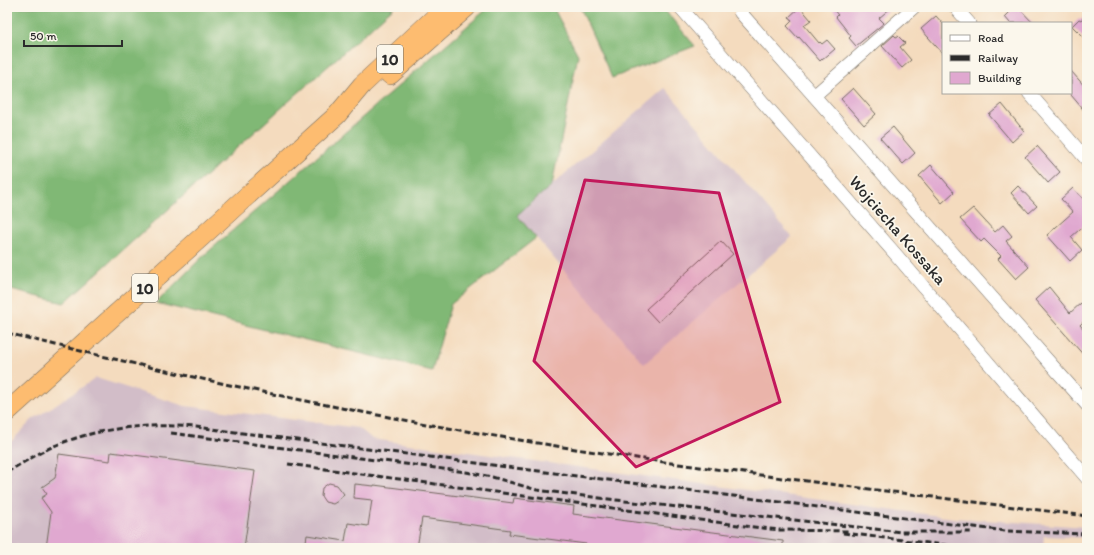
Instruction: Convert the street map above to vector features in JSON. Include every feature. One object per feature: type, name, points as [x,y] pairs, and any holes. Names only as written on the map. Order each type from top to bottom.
[{"type":"highway","name":"10","points":[[337,115],[362,85],[446,7]]},
{"type":"highway","name":"10","points":[[7,412],[337,115],[368,94],[467,7]]},
{"type":"street","name":"Wojciecha Kossaka","points":[[680,7],[903,263],[1087,478]]},
{"type":"street","points":[[814,96],[914,7]]},
{"type":"street","points":[[955,7],[968,22]]},
{"type":"street","points":[[740,12],[1087,405]]},
{"type":"street","points":[[1030,94],[1087,160]]},
{"type":"highlighted area","points":[[585,180],[719,193],[780,402],[636,467],[534,361]]},
{"type":"shaded area","points":[[665,88],[792,237],[644,364],[517,215]]},
{"type":"shaded area","points":[[96,378],[185,406],[359,428],[372,439],[954,518],[1087,527],[1087,538],[1044,536],[1043,548],[7,548],[7,446],[32,420]]},
{"type":"green space","points":[[7,7],[394,7],[64,303],[7,289]]},
{"type":"green space","points":[[489,7],[553,7],[578,55],[552,185],[517,215],[536,238],[451,304],[432,371],[156,303],[201,258]]},
{"type":"green space","points":[[580,7],[662,7],[695,46],[612,78]]},
{"type":"building","points":[[800,7],[811,20],[804,25],[819,43],[820,42],[822,44],[827,40],[835,49],[820,61],[787,26],[792,21],[789,17]]},
{"type":"building","points":[[831,7],[892,7],[879,18],[884,23],[856,46],[849,38],[851,36],[836,17],[838,15]]},
{"type":"building","points":[[1015,7],[1018,7],[1032,22],[1009,22],[1005,17]]},
{"type":"building","points":[[1087,14],[1087,41],[1072,26]]},
{"type":"building","points":[[936,16],[942,23],[942,53],[921,29]]},
{"type":"building","points":[[894,35],[896,37],[898,36],[905,43],[900,47],[911,60],[902,68],[882,46]]},
{"type":"building","points":[[1072,72],[1087,89],[1087,114],[1071,95]]},
{"type":"building","points":[[853,88],[876,114],[864,125],[841,99]]},
{"type":"building","points":[[1002,104],[1024,131],[1012,142],[989,115]]},
{"type":"building","points":[[893,127],[915,153],[903,164],[880,138]]},
{"type":"building","points":[[1037,146],[1060,172],[1048,183],[1025,157]]},
{"type":"building","points":[[931,165],[954,192],[942,203],[919,176]]},
{"type":"building","points":[[1018,186],[1037,206],[1029,213],[1011,193]]},
{"type":"building","points":[[1073,188],[1087,203],[1087,223],[1071,237],[1082,250],[1070,261],[1047,235],[1073,212],[1061,199]]},
{"type":"building","points":[[973,208],[995,232],[1003,225],[1012,236],[1006,241],[1029,267],[1016,279],[998,259],[1001,256],[984,239],[981,242],[960,219]]},
{"type":"building","points":[[721,241],[733,254],[658,322],[646,309]]},
{"type":"building","points":[[1049,287],[1070,313],[1081,303],[1087,310],[1087,318],[1080,325],[1087,333],[1087,359],[1035,300]]},
{"type":"building","points":[[111,452],[255,471],[244,548],[46,548],[51,512],[41,498],[47,494],[42,487],[55,478],[59,454],[110,461]]},
{"type":"building","points":[[329,483],[337,485],[344,494],[333,504],[325,502],[321,496],[322,488]]},
{"type":"building","points":[[355,484],[374,485],[513,503],[514,498],[574,506],[573,514],[783,541],[783,548],[595,548],[586,547],[586,544],[509,534],[510,530],[422,518],[417,548],[305,548],[307,535],[345,541],[348,523],[368,526],[372,500],[354,498]]},
{"type":"railway","points":[[7,333],[214,382],[493,436],[694,466],[1087,516]]},
{"type":"railway","points":[[7,472],[51,447],[99,432],[146,426],[196,427],[1005,531],[1087,534]]},
{"type":"railway","points":[[171,433],[466,472],[492,477],[537,490],[616,500],[901,532],[971,532]]},
{"type":"railway","points":[[288,464],[745,526],[779,530],[849,531]]},
{"type":"railway","points":[[843,533],[970,548]]}]
